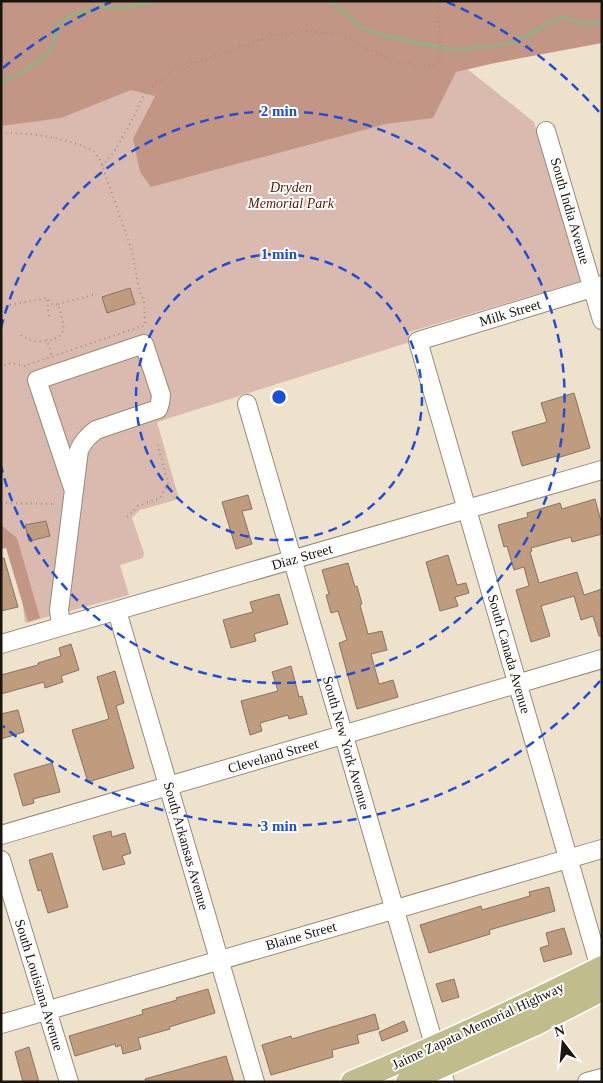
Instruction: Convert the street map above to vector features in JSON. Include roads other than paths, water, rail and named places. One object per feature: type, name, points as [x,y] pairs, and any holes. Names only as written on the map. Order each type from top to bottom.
[{"type":"main road","name":"Jaime Zapata Memorial Highway","points":[[352,1082],[440,1065],[540,998],[601,967]]},
{"type":"main road","name":"Jaime Zapata Memorial Highway","points":[[407,1082],[440,1065],[536,1024],[602,990]]},
{"type":"street","name":"South India Avenue","points":[[546,131],[597,287],[602,320]]},
{"type":"street","name":"Milk Street","points":[[418,341],[597,287]]},
{"type":"street","name":"South Canada Avenue","points":[[418,341],[601,967]]},
{"type":"street","points":[[61,626],[59,610],[74,491],[79,450],[88,435],[96,430],[158,409],[161,395],[144,344],[37,380],[74,491]]},
{"type":"street","name":"South New York Avenue","points":[[247,404],[440,1065]]},
{"type":"street","name":"Diaz Street","points":[[1,644],[602,470]]},
{"type":"street","name":"South Arkansas Avenue","points":[[118,611],[254,1082]]},
{"type":"street","name":"Cleveland Street","points":[[1,835],[602,659]]},
{"type":"street","name":"Blaine Street","points":[[1,1024],[602,849]]},
{"type":"street","name":"South Louisiana Avenue","points":[[1,860],[69,1082]]},
{"type":"street","points":[[587,1082],[602,1078]]},
{"type":"waterway","points":[[1,82],[27,69],[45,56],[54,43],[57,25],[69,16],[98,7],[123,8],[159,1]]},
{"type":"waterway","points":[[330,1],[362,28],[388,37],[456,50],[507,44],[531,34],[549,22],[565,17],[580,23],[595,24],[602,20]]},
{"type":"park label","name":"Dryden Memorial Park","points":[[291,196]]}]
